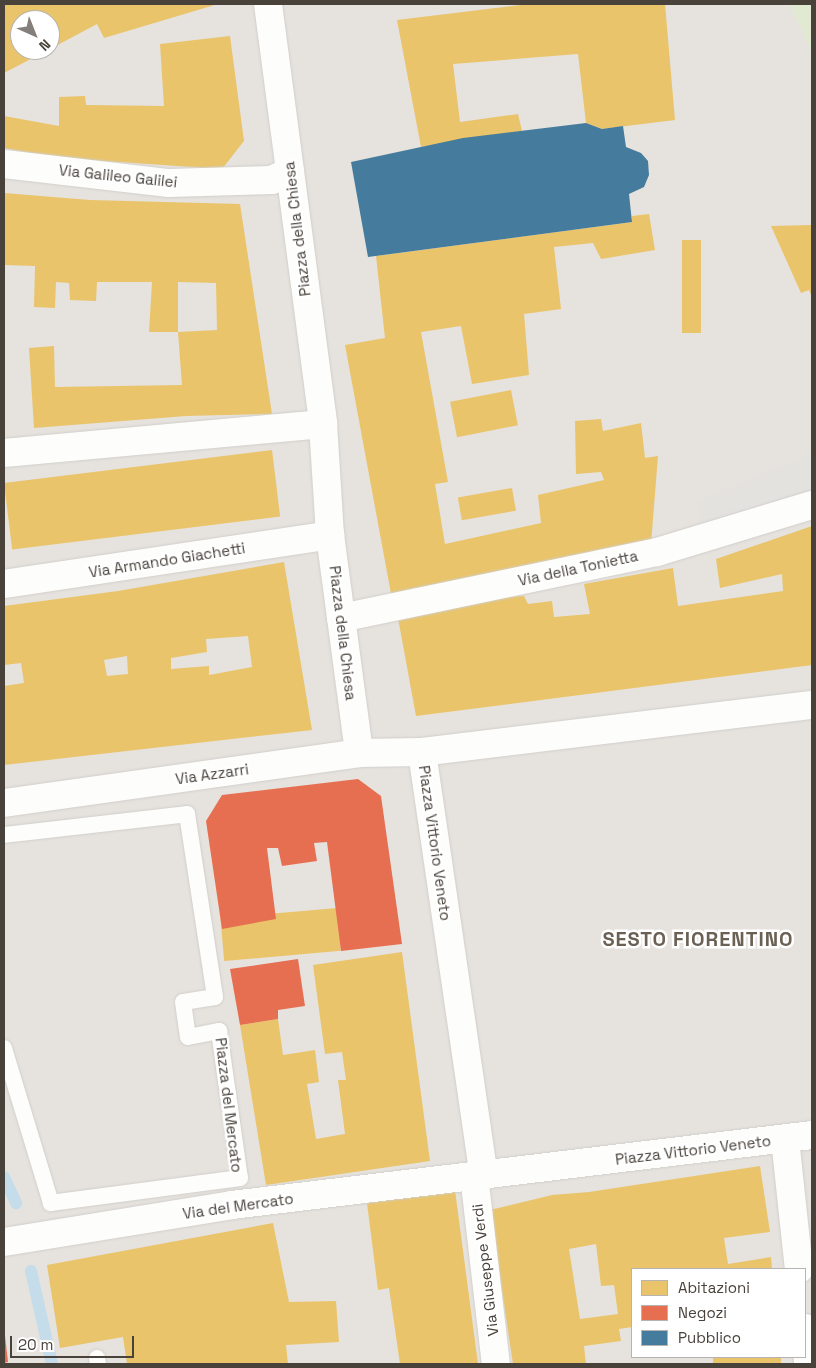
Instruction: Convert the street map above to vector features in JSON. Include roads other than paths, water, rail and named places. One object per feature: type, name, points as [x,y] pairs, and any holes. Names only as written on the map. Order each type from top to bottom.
[{"type":"street","points":[[268,4],[271,34]]},
{"type":"street","points":[[271,34],[272,4]]},
{"type":"street","name":"Piazza della Chiesa","points":[[271,34],[323,424],[330,536],[359,752]]},
{"type":"street","name":"Via Galileo Galilei","points":[[4,164],[169,183],[272,180],[290,171]]},
{"type":"street","points":[[4,453],[323,424]]},
{"type":"street","name":"Via della Tonietta","points":[[341,618],[657,552],[812,505]]},
{"type":"street","name":"Via Armando Giachetti","points":[[4,584],[330,536]]},
{"type":"street","name":"Piazza Vittorio Veneto","points":[[812,705],[422,752],[479,1175],[812,1135]]},
{"type":"street","name":"Via Azzarri","points":[[4,803],[175,780],[359,752],[422,752]]},
{"type":"street","points":[[785,1139],[799,1268]]},
{"type":"street","name":"Via del Mercato","points":[[4,1242],[48,1237],[232,1205],[479,1175]]},
{"type":"street","name":"Via Giuseppe Verdi","points":[[479,1175],[496,1364]]},
{"type":"street","points":[[806,1340],[808,1364]]},
{"type":"lane","name":"Piazza del Mercato","points":[[4,835],[187,814],[215,997],[183,1002],[188,1037],[219,1031],[240,1178],[51,1203],[4,1048]]},
{"type":"waterway","points":[[4,1177],[16,1203]]},
{"type":"waterway","points":[[31,1271],[52,1364]]},
{"type":"district","name":"SESTO FIORENTINO","points":[[698,939]]}]
